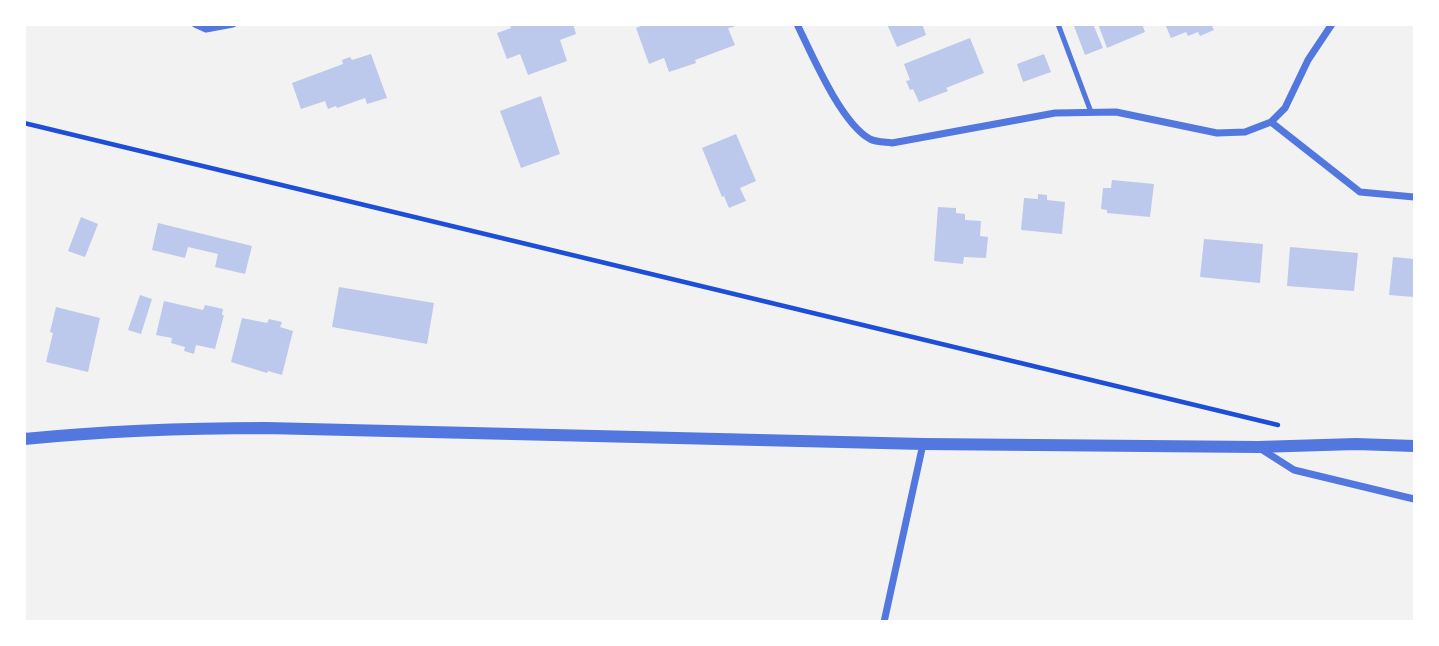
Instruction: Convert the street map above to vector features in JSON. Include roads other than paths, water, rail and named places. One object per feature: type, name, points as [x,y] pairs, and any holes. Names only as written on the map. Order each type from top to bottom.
[{"type":"street","points":[[195,24],[206,29],[233,24]]},
{"type":"street","points":[[797,24],[814,60],[853,126],[872,140],[892,143],[1055,113],[1116,112],[1217,134],[1245,132],[1271,122],[1285,108],[1308,60],[1332,24]]},
{"type":"street","points":[[1271,122],[1360,192],[1415,197]]},
{"type":"street","points":[[24,439],[95,432],[266,428],[923,444],[1415,446]]},
{"type":"street","points":[[884,621],[923,444]]},
{"type":"street","points":[[1258,447],[1294,470],[1415,499]]},
{"type":"lane","points":[[1058,24],[1091,112]]}]
